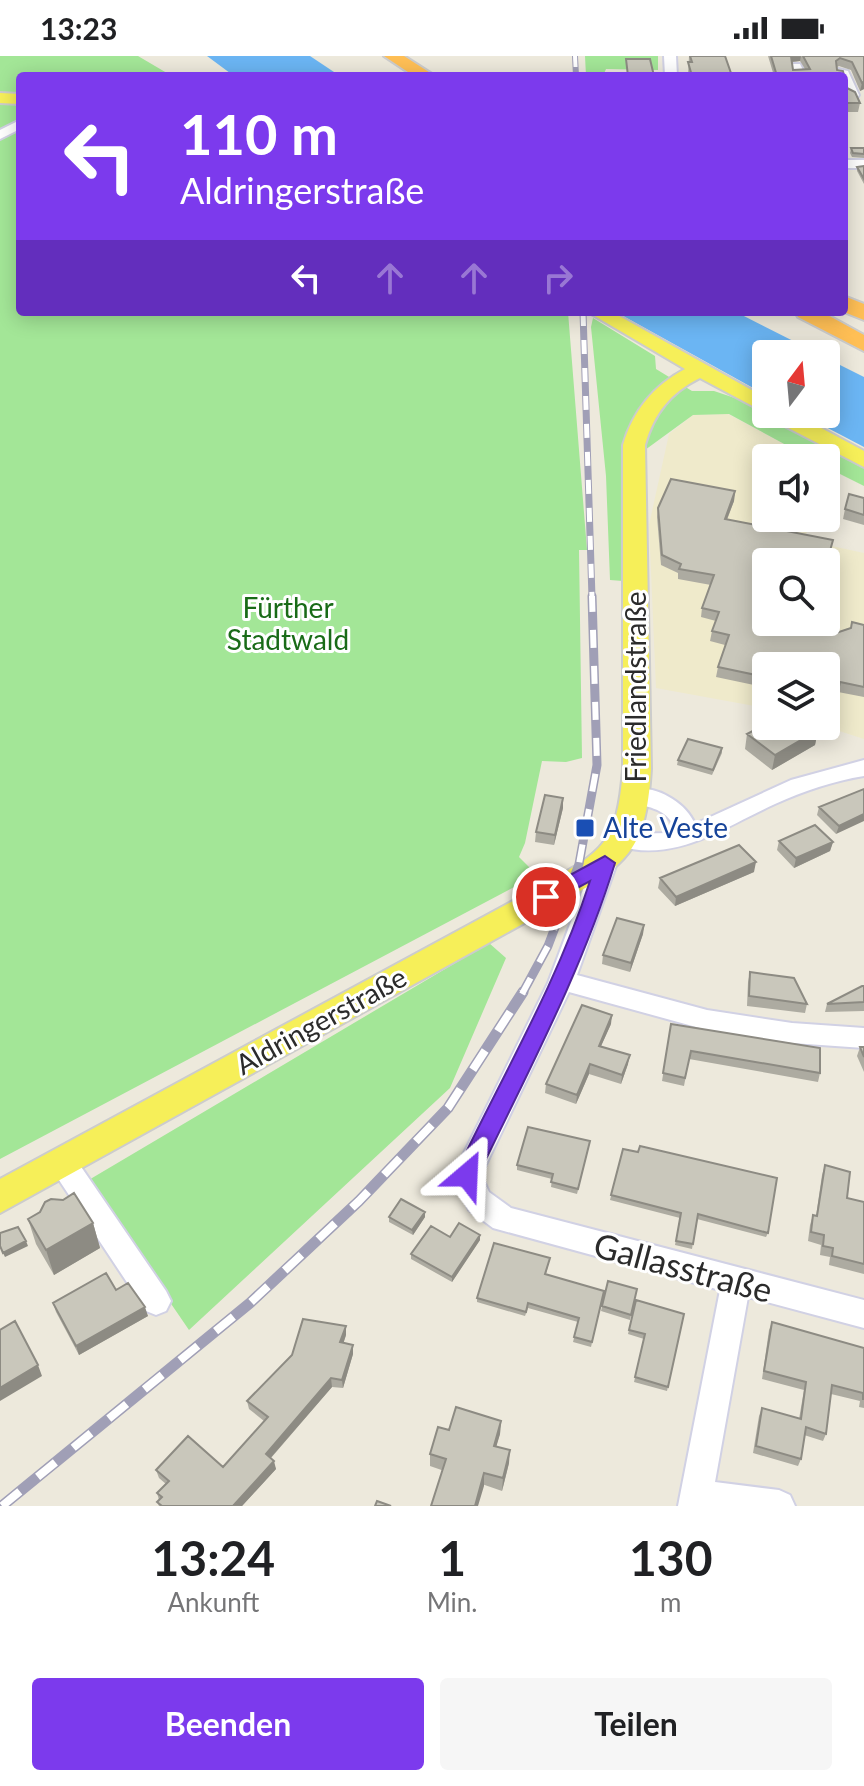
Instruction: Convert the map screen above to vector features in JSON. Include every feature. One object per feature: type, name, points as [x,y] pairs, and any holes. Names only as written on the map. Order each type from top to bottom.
[{"type":"highway","points":[[385,59],[416,72]]},
{"type":"highway","points":[[813,316],[864,344]]},
{"type":"highway","points":[[842,316],[864,327]]},
{"type":"main road","points":[[605,316],[752,399]]},
{"type":"main road","name":"Friedlandstraße","points":[[616,852],[636,796],[634,445],[648,407],[668,387],[699,370]]},
{"type":"main road","points":[[805,428],[864,460]]},
{"type":"main road","name":"Aldringerstraße","points":[[0,1197],[616,852]]},
{"type":"street","points":[[616,852],[675,841],[814,780],[864,768]]},
{"type":"street","points":[[636,796],[698,816],[736,813]]},
{"type":"street","points":[[675,841],[685,826],[677,811]]},
{"type":"street","name":"Friedlandstraße","points":[[503,1219],[479,1201],[467,1175],[560,980],[616,852]]},
{"type":"street","points":[[560,980],[707,1020],[792,1033],[864,1038]]},
{"type":"street","points":[[50,1170],[156,1301]]},
{"type":"street","name":"Gallasstraße","points":[[503,1219],[864,1314]]},
{"type":"street","points":[[736,1282],[695,1501],[779,1506]]},
{"type":"shaded area","points":[[728,414],[784,444],[752,444],[752,532],[807,532],[804,540],[864,553],[864,739],[840,731],[840,652],[752,652],[752,705],[656,688],[649,525],[669,434],[693,415]]},
{"type":"green space","points":[[0,56],[138,56],[165,72],[16,72],[16,95],[0,93]]},
{"type":"green space","points":[[585,56],[658,56],[658,70],[606,69],[605,72],[586,72]]},
{"type":"green space","name":"Fürther Stadtwald","points":[[0,102],[16,104],[16,316],[568,316],[587,550],[579,550],[582,758],[566,762],[542,761],[525,843],[519,857],[537,875],[0,1159]]},
{"type":"green space","points":[[593,318],[655,356],[656,369],[692,391],[714,391],[752,407],[752,426],[729,414],[693,415],[623,466],[623,581],[610,580],[606,476],[591,327]]},
{"type":"green space","points":[[755,428],[792,428],[821,444],[784,444]]},
{"type":"green space","points":[[840,454],[864,467],[864,486],[840,474]]},
{"type":"green space","points":[[489,943],[506,958],[450,1088],[189,1330],[87,1181]]},
{"type":"water","points":[[207,56],[310,56],[334,72],[229,72]]},
{"type":"water","points":[[623,316],[744,316],[791,340],[752,340],[752,387]]},
{"type":"water","points":[[840,365],[864,377],[864,447],[828,428],[840,428]]},
{"type":"building","points":[[690,56],[725,56],[731,72],[691,72],[688,62],[692,62]]},
{"type":"building","points":[[771,56],[791,56],[793,70],[810,69],[803,56],[864,56],[862,83],[852,62],[840,58],[836,61],[837,70],[843,72],[776,72]]},
{"type":"building","points":[[626,59],[650,59],[653,72],[628,72]]},
{"type":"building","points":[[848,88],[855,92],[860,103],[848,103]]},
{"type":"building","points":[[851,148],[864,148],[864,154],[853,153]]},
{"type":"building","points":[[864,166],[864,179],[857,167]]},
{"type":"building","points":[[671,479],[735,491],[725,519],[752,524],[752,532],[792,532],[833,540],[831,548],[752,548],[752,636],[840,636],[840,632],[851,628],[852,622],[864,625],[864,687],[840,682],[840,652],[752,652],[752,674],[718,667],[729,635],[712,631],[719,612],[702,608],[714,575],[679,569],[681,564],[662,555],[658,508]]},
{"type":"building","points":[[849,494],[864,498],[864,515],[845,509]]},
{"type":"building","points":[[688,739],[722,748],[713,770],[678,760]]},
{"type":"building","points":[[755,740],[801,740],[775,755]]},
{"type":"building","points":[[864,789],[864,814],[839,826],[819,807]]},
{"type":"building","points":[[545,795],[563,798],[555,835],[536,832]]},
{"type":"building","points":[[815,825],[833,842],[796,858],[779,841]]},
{"type":"building","points":[[739,845],[756,862],[676,897],[660,878]]},
{"type":"building","points":[[617,918],[644,925],[631,963],[603,955]]},
{"type":"building","points":[[750,972],[794,978],[807,1004],[749,996]]},
{"type":"building","points":[[862,986],[864,1002],[827,1004]]},
{"type":"building","points":[[582,1005],[612,1015],[599,1046],[630,1055],[622,1075],[590,1064],[577,1095],[546,1084]]},
{"type":"building","points":[[671,1024],[820,1048],[820,1073],[691,1051],[685,1078],[663,1073]]},
{"type":"building","points":[[528,1127],[590,1141],[578,1189],[551,1182],[553,1174],[517,1165]]},
{"type":"building","points":[[640,1146],[777,1178],[768,1233],[698,1214],[693,1244],[676,1241],[681,1213],[611,1195],[623,1149],[638,1152]]},
{"type":"building","points":[[825,1165],[850,1172],[847,1198],[864,1202],[864,1264],[832,1256],[833,1248],[823,1246],[824,1235],[811,1232],[813,1215],[817,1216]]},
{"type":"building","points":[[74,1193],[93,1223],[46,1250],[28,1219],[40,1212],[45,1202],[63,1200]]},
{"type":"building","points":[[401,1199],[425,1212],[412,1230],[389,1217]]},
{"type":"building","points":[[459,1223],[480,1235],[452,1277],[411,1254],[431,1226],[450,1237]]},
{"type":"building","points":[[18,1227],[26,1241],[3,1253],[0,1233]]},
{"type":"building","points":[[494,1243],[550,1258],[545,1274],[604,1291],[592,1342],[574,1337],[579,1318],[528,1303],[526,1312],[477,1298]]},
{"type":"building","points":[[106,1273],[116,1290],[128,1283],[145,1307],[76,1346],[53,1303]]},
{"type":"building","points":[[608,1281],[637,1289],[631,1315],[602,1306]]},
{"type":"building","points":[[636,1300],[684,1314],[668,1387],[635,1377],[645,1334],[629,1330]]},
{"type":"building","points":[[303,1319],[346,1326],[340,1342],[353,1345],[342,1380],[331,1378],[266,1454],[274,1461],[233,1506],[162,1506],[157,1502],[162,1497],[157,1493],[169,1481],[156,1470],[188,1436],[223,1467],[268,1417],[247,1401],[292,1355]]},
{"type":"building","points":[[15,1321],[38,1365],[0,1388],[0,1330]]},
{"type":"building","points":[[772,1322],[864,1348],[864,1399],[863,1393],[832,1385],[826,1434],[806,1427],[801,1459],[756,1446],[762,1408],[801,1419],[806,1382],[764,1371]]},
{"type":"building","points":[[456,1407],[501,1421],[494,1446],[510,1450],[503,1478],[484,1473],[475,1506],[431,1506],[446,1459],[430,1454],[438,1427],[449,1430]]},
{"type":"railway","points":[[575,56],[576,72]]},
{"type":"railway","points":[[583,316],[592,598]]},
{"type":"railway","points":[[522,994],[548,946],[579,864],[597,765],[592,596]]},
{"type":"railway","points":[[2,1506],[250,1303],[359,1201],[448,1108],[523,992]]},
{"type":"place","name":"Alte Veste","points":[[585,828]]},
{"type":"route","points":[[467,1175],[550,1005],[589,914],[605,863],[546,897]]}]
